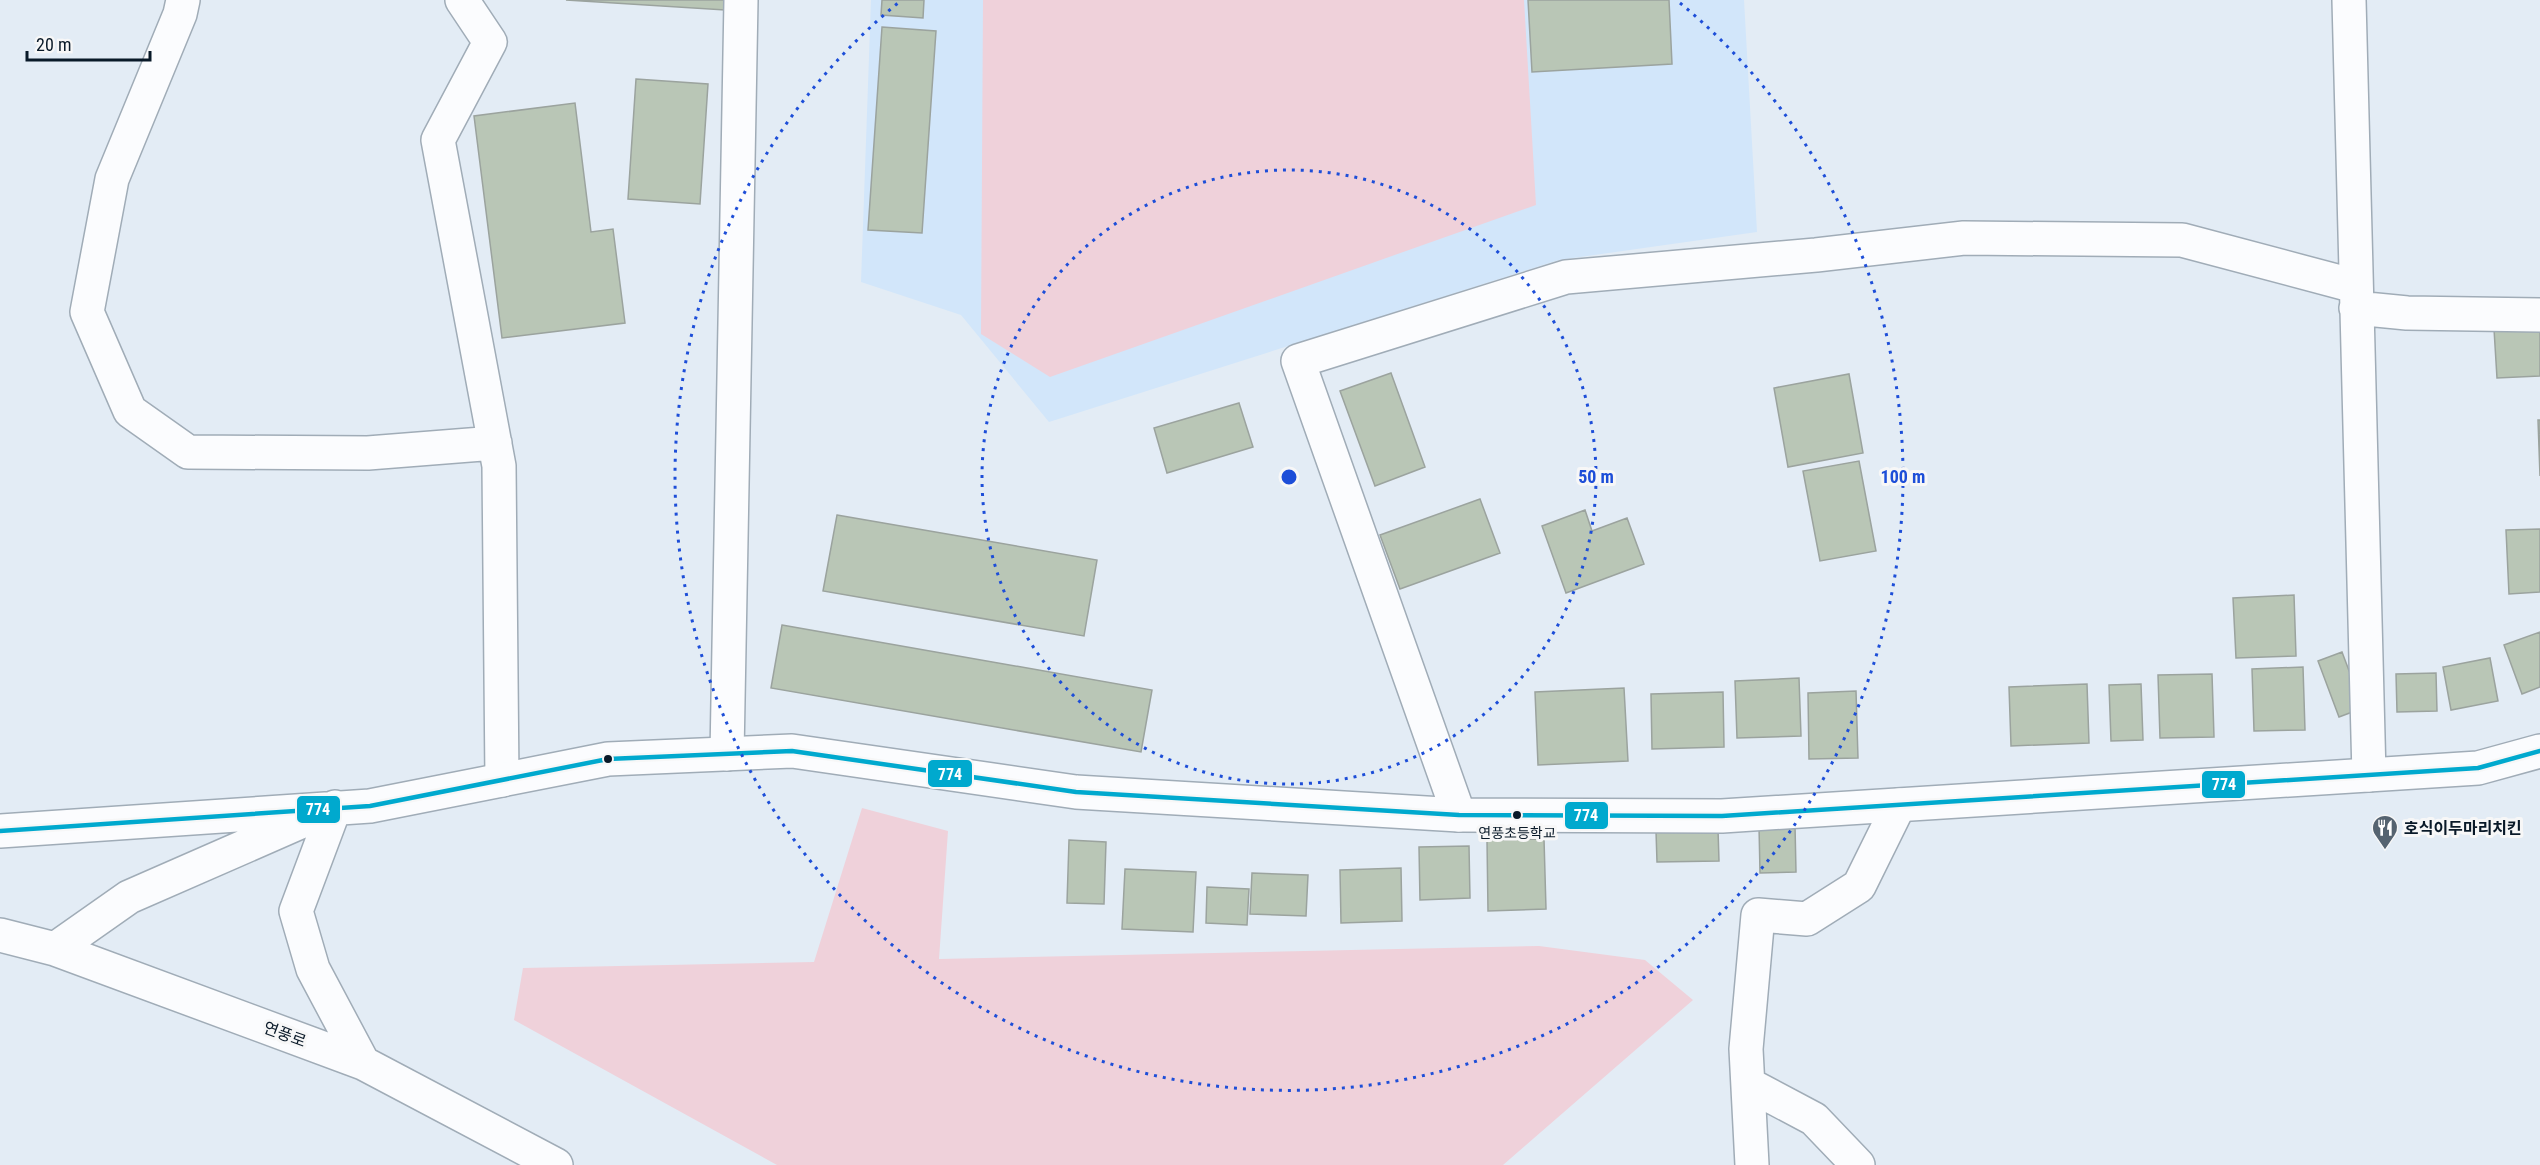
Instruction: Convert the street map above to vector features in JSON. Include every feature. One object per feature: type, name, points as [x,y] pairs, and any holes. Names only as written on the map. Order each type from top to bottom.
[{"type":"street","points":[[183,0],[180,14],[112,179],[87,312],[130,411],[188,452],[368,453],[495,443]]},
{"type":"street","points":[[462,0],[490,42],[438,140],[500,466],[502,780]]},
{"type":"street","points":[[727,754],[741,0]]},
{"type":"street","points":[[2349,0],[2369,775]]},
{"type":"street","points":[[1459,815],[1298,361],[1566,277],[1816,255],[1964,238],[2182,240],[2407,313],[2540,315]]},
{"type":"street","points":[[0,831],[370,806],[608,759],[792,751],[1076,792],[1459,815],[1722,816],[2478,768],[2540,751]]},
{"type":"street","points":[[1752,1165],[1746,1048],[1758,915],[1807,919],[1859,886],[1899,805]]},
{"type":"street","points":[[55,949],[129,897],[335,807]]},
{"type":"street","points":[[335,807],[296,911],[313,969],[363,1063]]},
{"type":"street","name":"연풍로","points":[[0,935],[55,949],[363,1063],[556,1165]]},
{"type":"street","points":[[1748,1084],[1814,1119],[1858,1165]]},
{"type":"shaded area","points":[[871,0],[1744,0],[1757,232],[1559,260],[1049,422],[961,315],[861,282]]},
{"type":"shaded area","points":[[983,0],[1524,0],[1536,205],[1050,377],[981,334]]},
{"type":"shaded area","points":[[862,808],[948,831],[939,959],[1539,946],[1645,960],[1693,1000],[1503,1165],[777,1165],[514,1020],[523,968],[814,962]]},
{"type":"building","points":[[566,0],[726,0],[725,10]]},
{"type":"building","points":[[882,0],[924,0],[923,18],[881,15]]},
{"type":"building","points":[[1528,0],[1669,0],[1672,64],[1532,72]]},
{"type":"building","points":[[882,27],[936,31],[922,233],[868,230]]},
{"type":"building","points":[[636,79],[708,84],[700,204],[628,199]]},
{"type":"building","points":[[575,103],[591,232],[613,229],[625,323],[502,338],[474,116]]},
{"type":"building","points":[[2540,327],[2540,376],[2497,378],[2494,329]]},
{"type":"building","points":[[1391,373],[1425,467],[1375,486],[1340,391]]},
{"type":"building","points":[[1849,374],[1863,453],[1788,467],[1774,388]]},
{"type":"building","points":[[1239,403],[1253,447],[1167,473],[1154,428]]},
{"type":"building","points":[[2538,420],[2540,420],[2540,476]]},
{"type":"building","points":[[1859,461],[1876,551],[1820,561],[1803,471]]},
{"type":"building","points":[[1480,499],[1500,553],[1400,589],[1380,535]]},
{"type":"building","points":[[1585,510],[1592,531],[1627,518],[1644,564],[1566,593],[1542,526]]},
{"type":"building","points":[[837,515],[1097,560],[1084,636],[823,591]]},
{"type":"building","points":[[2540,529],[2540,592],[2509,594],[2506,530]]},
{"type":"building","points":[[2294,595],[2296,656],[2236,658],[2233,598]]},
{"type":"building","points":[[782,625],[1152,690],[1141,752],[771,688]]},
{"type":"building","points":[[2540,632],[2540,687],[2522,694],[2504,645]]},
{"type":"building","points":[[2342,652],[2363,708],[2339,717],[2318,661]]},
{"type":"building","points":[[2490,658],[2498,701],[2451,710],[2443,667]]},
{"type":"building","points":[[2303,667],[2305,730],[2254,731],[2252,669]]},
{"type":"building","points":[[2436,673],[2437,711],[2397,712],[2396,674]]},
{"type":"building","points":[[2212,674],[2214,737],[2160,738],[2158,675]]},
{"type":"building","points":[[1799,678],[1801,736],[1737,738],[1735,681]]},
{"type":"building","points":[[2087,684],[2089,743],[2011,746],[2009,687]]},
{"type":"building","points":[[2141,684],[2143,740],[2111,741],[2109,685]]},
{"type":"building","points":[[1624,688],[1628,761],[1538,765],[1535,692]]},
{"type":"building","points":[[1856,691],[1858,758],[1809,759],[1808,693]]},
{"type":"building","points":[[1723,692],[1724,747],[1652,749],[1651,694]]},
{"type":"building","points":[[1795,825],[1796,872],[1760,873],[1759,826]]},
{"type":"building","points":[[1718,829],[1719,861],[1657,862],[1656,831]]},
{"type":"building","points":[[1544,839],[1546,909],[1488,911],[1487,840]]},
{"type":"building","points":[[1069,840],[1106,842],[1104,904],[1067,903]]},
{"type":"building","points":[[1469,846],[1470,898],[1420,900],[1419,847]]},
{"type":"building","points":[[1401,868],[1402,921],[1341,923],[1340,870]]},
{"type":"building","points":[[1125,869],[1196,872],[1193,932],[1122,929]]},
{"type":"building","points":[[1252,873],[1308,875],[1306,916],[1250,914]]},
{"type":"building","points":[[1207,887],[1249,889],[1247,925],[1206,923]]},
{"type":"transit line","name":"774","points":[[0,831],[370,806],[608,759],[792,751],[1076,792],[1459,815],[1722,816],[2478,768],[2540,751]]},
{"type":"place","name":"연풍초등학교","points":[[1517,815]]},
{"type":"place","name":"호식이두마리치킨","points":[[2385,851]]}]
